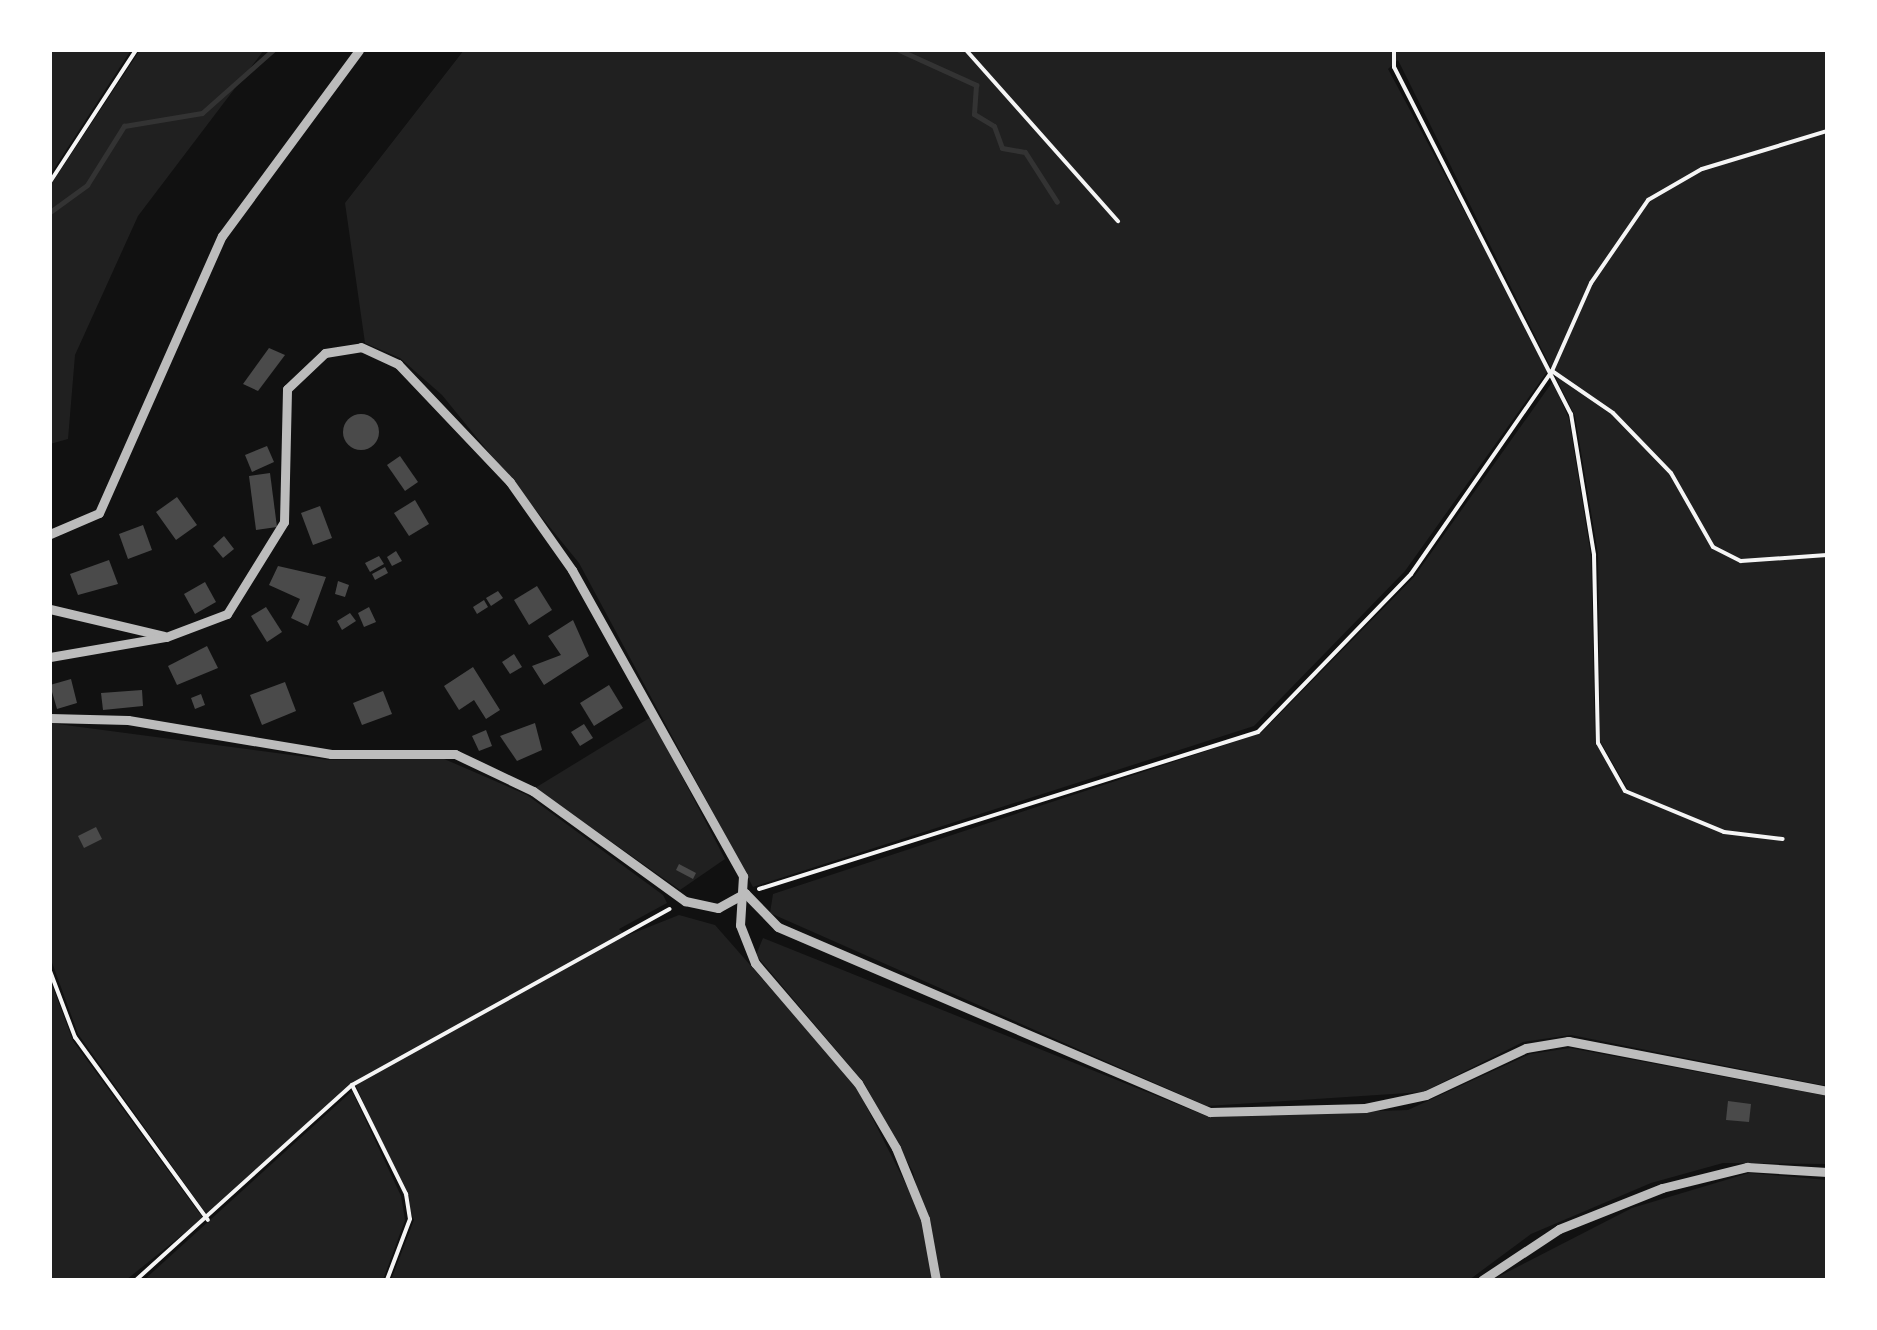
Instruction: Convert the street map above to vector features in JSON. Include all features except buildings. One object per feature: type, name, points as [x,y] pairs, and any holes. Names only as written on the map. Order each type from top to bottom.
[{"type":"street","points":[[50,534],[99,513],[124,472],[222,236],[358,50]]},
{"type":"street","points":[[50,656],[166,637],[227,614],[279,536],[286,389],[326,353],[373,353],[437,403],[572,570],[745,893],[778,927],[1210,1112],[1380,1105],[1426,1095],[1526,1048],[1568,1041],[1827,1091]]},
{"type":"street","points":[[50,609],[166,637]]},
{"type":"street","points":[[50,718],[128,720],[330,754],[455,754],[533,791],[685,901],[718,908],[745,893]]},
{"type":"street","points":[[745,893],[740,925],[755,963],[858,1083],[896,1148],[925,1218],[936,1280]]},
{"type":"street","points":[[1482,1280],[1559,1229],[1662,1188],[1747,1167],[1827,1172]]},
{"type":"path","points":[[50,182],[136,50]]},
{"type":"path","points":[[966,50],[1118,220]]},
{"type":"path","points":[[1394,50],[1394,67],[1572,414],[1594,555],[1598,743],[1625,791],[1724,832],[1783,839]]},
{"type":"path","points":[[745,893],[1258,732],[1411,574],[1552,371],[1592,283],[1648,200],[1702,168],[1827,131]]},
{"type":"path","points":[[1552,371],[1613,412],[1671,472],[1712,547],[1742,560],[1827,555]]},
{"type":"path","points":[[136,1280],[208,1220],[352,1085],[685,901]]},
{"type":"path","points":[[50,970],[75,1037],[208,1220]]},
{"type":"path","points":[[352,1085],[406,1194],[410,1219],[387,1280]]},
{"type":"shaded area","points":[[50,50],[131,50],[50,175]]},
{"type":"shaded area","points":[[140,50],[264,50],[138,216],[75,355],[68,439],[50,444],[50,186]]},
{"type":"shaded area","points":[[464,50],[1827,50],[1827,1086],[1571,1035],[1523,1042],[1423,1092],[1207,1106],[770,913],[773,894],[1261,733],[1414,577],[1553,381],[1569,419],[1591,556],[1595,743],[1630,793],[1600,741],[1598,554],[1575,416],[1398,60],[1388,69],[1549,369],[1405,571],[1254,726],[753,887],[579,563],[442,395],[400,358],[365,343],[345,203]]},
{"type":"shaded area","points":[[651,717],[725,859],[680,890],[535,788]]},
{"type":"shaded area","points":[[50,723],[329,760],[442,758],[527,795],[663,895],[667,903],[619,929],[626,936],[679,915],[715,925],[855,1084],[923,1218],[933,1280],[391,1280],[414,1220],[354,1081],[207,1215],[78,1034],[50,957]]},
{"type":"shaded area","points":[[763,938],[1209,1117],[1408,1110],[1530,1054],[1570,1048],[1827,1096],[1827,1164],[1723,1163],[1651,1183],[1531,1234],[1469,1280],[940,1280],[913,1172],[864,1083],[756,955]]},
{"type":"shaded area","points":[[50,979],[73,1041],[203,1218],[126,1280],[50,1280]]},
{"type":"shaded area","points":[[352,1091],[401,1196],[405,1220],[383,1280],[144,1280]]},
{"type":"shaded area","points":[[1749,1173],[1827,1180],[1827,1280],[1492,1280],[1632,1208]]},
{"type":"waterway","points":[[50,212],[87,185],[124,126],[202,113],[273,50]]},
{"type":"waterway","points":[[899,50],[976,85],[974,114],[994,126],[1002,148],[1025,152],[1057,202]]}]
